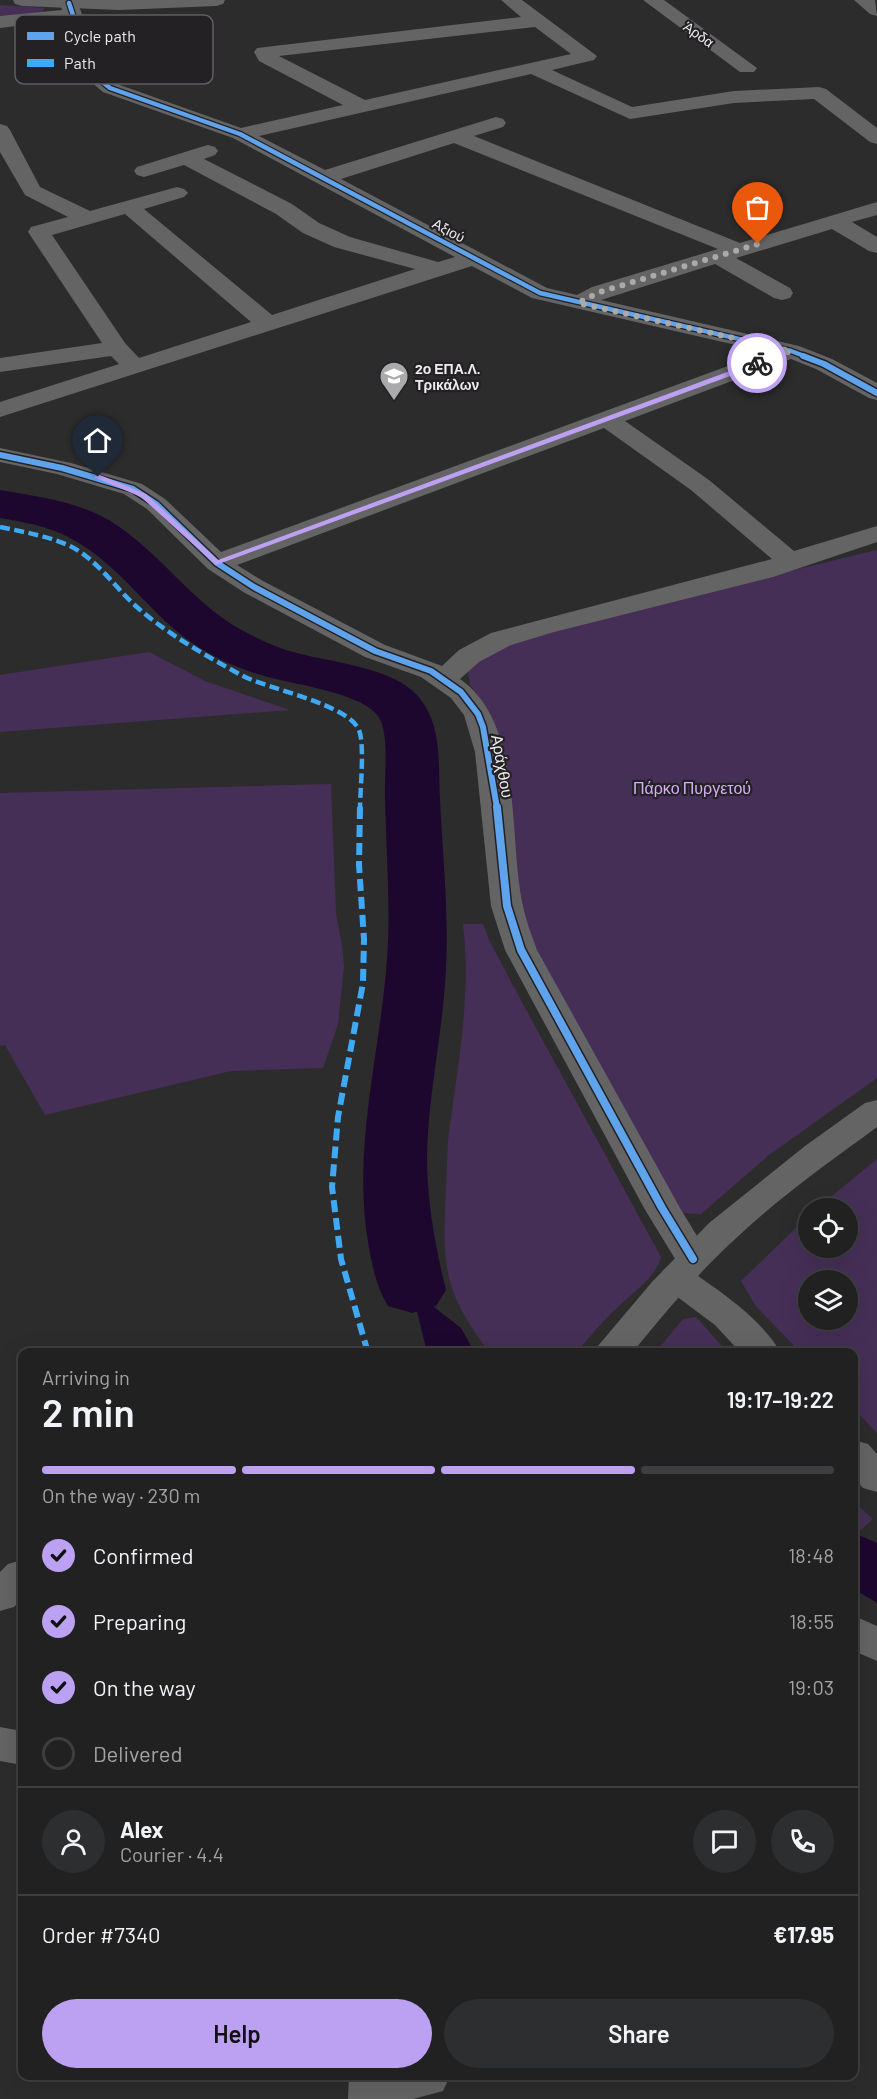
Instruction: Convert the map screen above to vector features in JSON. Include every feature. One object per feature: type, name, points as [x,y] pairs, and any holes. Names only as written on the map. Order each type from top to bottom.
[{"type":"street","points":[[22,0],[34,0],[71,8]]},
{"type":"street","points":[[36,15],[71,8],[216,0]]},
{"type":"street","points":[[134,367],[117,348],[39,232],[177,193],[144,171],[245,137],[363,107],[587,56],[510,0]]},
{"type":"street","name":"Άρδα","points":[[651,0],[747,68]]},
{"type":"street","points":[[863,0],[877,10]]},
{"type":"street","name":"Αξιού","points":[[71,8],[73,15]]},
{"type":"street","points":[[0,22],[15,19]]},
{"type":"street","points":[[363,107],[266,57],[264,52],[536,21]]},
{"type":"street","points":[[533,68],[630,113],[734,98],[819,93],[877,138]]},
{"type":"street","name":"Αξιού","points":[[104,84],[245,137],[540,293],[791,351],[824,364],[877,393]]},
{"type":"street","points":[[322,178],[496,123]]},
{"type":"street","points":[[0,129],[19,170],[32,191],[87,218]]},
{"type":"street","points":[[455,136],[729,254],[782,293]]},
{"type":"street","points":[[186,158],[284,209],[311,228],[342,242],[438,269]]},
{"type":"street","points":[[129,207],[268,324]]},
{"type":"street","points":[[578,303],[600,292],[877,208]]},
{"type":"street","points":[[834,221],[877,246]]},
{"type":"street","points":[[0,410],[473,258]]},
{"type":"street","points":[[0,365],[117,348]]},
{"type":"street","points":[[216,563],[791,351]]},
{"type":"street","points":[[607,418],[700,485],[790,561]]},
{"type":"street","name":"Αράχθου","points":[[0,455],[62,468],[133,489],[156,504],[216,563],[298,612],[375,651],[431,671],[461,692],[470,702],[483,727],[489,752],[507,906],[521,950],[651,1188],[685,1269]]},
{"type":"street","points":[[444,679],[478,650],[507,637],[607,609],[764,571],[877,534]]},
{"type":"street","points":[[615,1348],[722,1231],[794,1171],[877,1111]]},
{"type":"street","points":[[685,1269],[757,1348]]},
{"type":"street","points":[[858,1458],[877,1478]]},
{"type":"street","points":[[0,1596],[18,1579]]},
{"type":"street","points":[[858,1634],[877,1645]]},
{"type":"street","points":[[0,1744],[18,1747]]},
{"type":"street","points":[[373,2087],[407,2080]]},
{"type":"green space","points":[[0,5],[44,8],[43,12],[0,17]]},
{"type":"green space","name":"Πάρκο Πυργετού","points":[[877,550],[877,1078],[769,1155],[701,1214],[678,1213],[568,1017],[522,918],[495,730],[486,707],[470,685],[468,672],[477,657],[540,631]]},
{"type":"green space","points":[[149,652],[205,681],[290,710],[0,732],[0,675]]},
{"type":"green space","points":[[331,784],[336,914],[344,967],[338,1024],[323,1068],[231,1071],[45,1115],[5,1045],[0,1046],[0,793]]},
{"type":"green space","points":[[463,924],[483,924],[524,1006],[661,1257],[649,1278],[607,1318],[580,1348],[486,1348],[457,1301],[450,1282],[445,1246],[448,1141],[465,1006]]},
{"type":"green space","points":[[877,1159],[877,1433],[858,1413],[858,1348],[796,1348],[755,1305],[741,1281],[798,1226],[798,1258],[858,1258],[858,1198],[829,1198]]},
{"type":"green space","points":[[696,1317],[724,1348],[659,1348],[683,1319]]},
{"type":"green space","points":[[858,1506],[873,1519],[858,1532]]},
{"type":"shaded area","points":[[412,1290],[461,1328],[472,1348],[426,1348]]},
{"type":"shaded area","points":[[858,1535],[877,1543],[877,1603],[858,1591]]},
{"type":"waterway","points":[[0,504],[52,514],[88,528],[116,547],[172,602],[219,638],[273,663],[360,684],[375,690],[399,707],[404,715],[408,724],[411,748],[418,936],[412,1012],[397,1125],[395,1195],[398,1222],[412,1290]]},
{"type":"marked path","points":[[0,527],[39,535],[72,547],[93,563],[138,608],[199,652],[257,683],[300,695],[346,716],[359,730],[361,746],[359,865],[364,968],[356,1028],[334,1140],[332,1187],[336,1236],[346,1283],[366,1348]]},
{"type":"cycle path","points":[[69,3],[73,15]]},
{"type":"cycle path","points":[[105,84],[110,88],[240,134],[540,293],[791,351],[824,364],[877,393]]},
{"type":"cycle path","points":[[0,455],[62,468],[133,489],[156,504],[217,563],[254,587],[375,651],[431,671],[461,692],[478,714],[489,752],[507,906],[521,950],[662,1208],[693,1259]]},
{"type":"way so far","points":[[757,363],[791,351],[716,332],[578,303],[600,292],[758,244]]},
{"type":"place","name":"2ο ΕΠΑ.Λ. Τρικάλων","points":[[394,402]]},
{"type":"route","points":[[98,477],[116,482],[144,495],[216,563],[757,363]]}]
